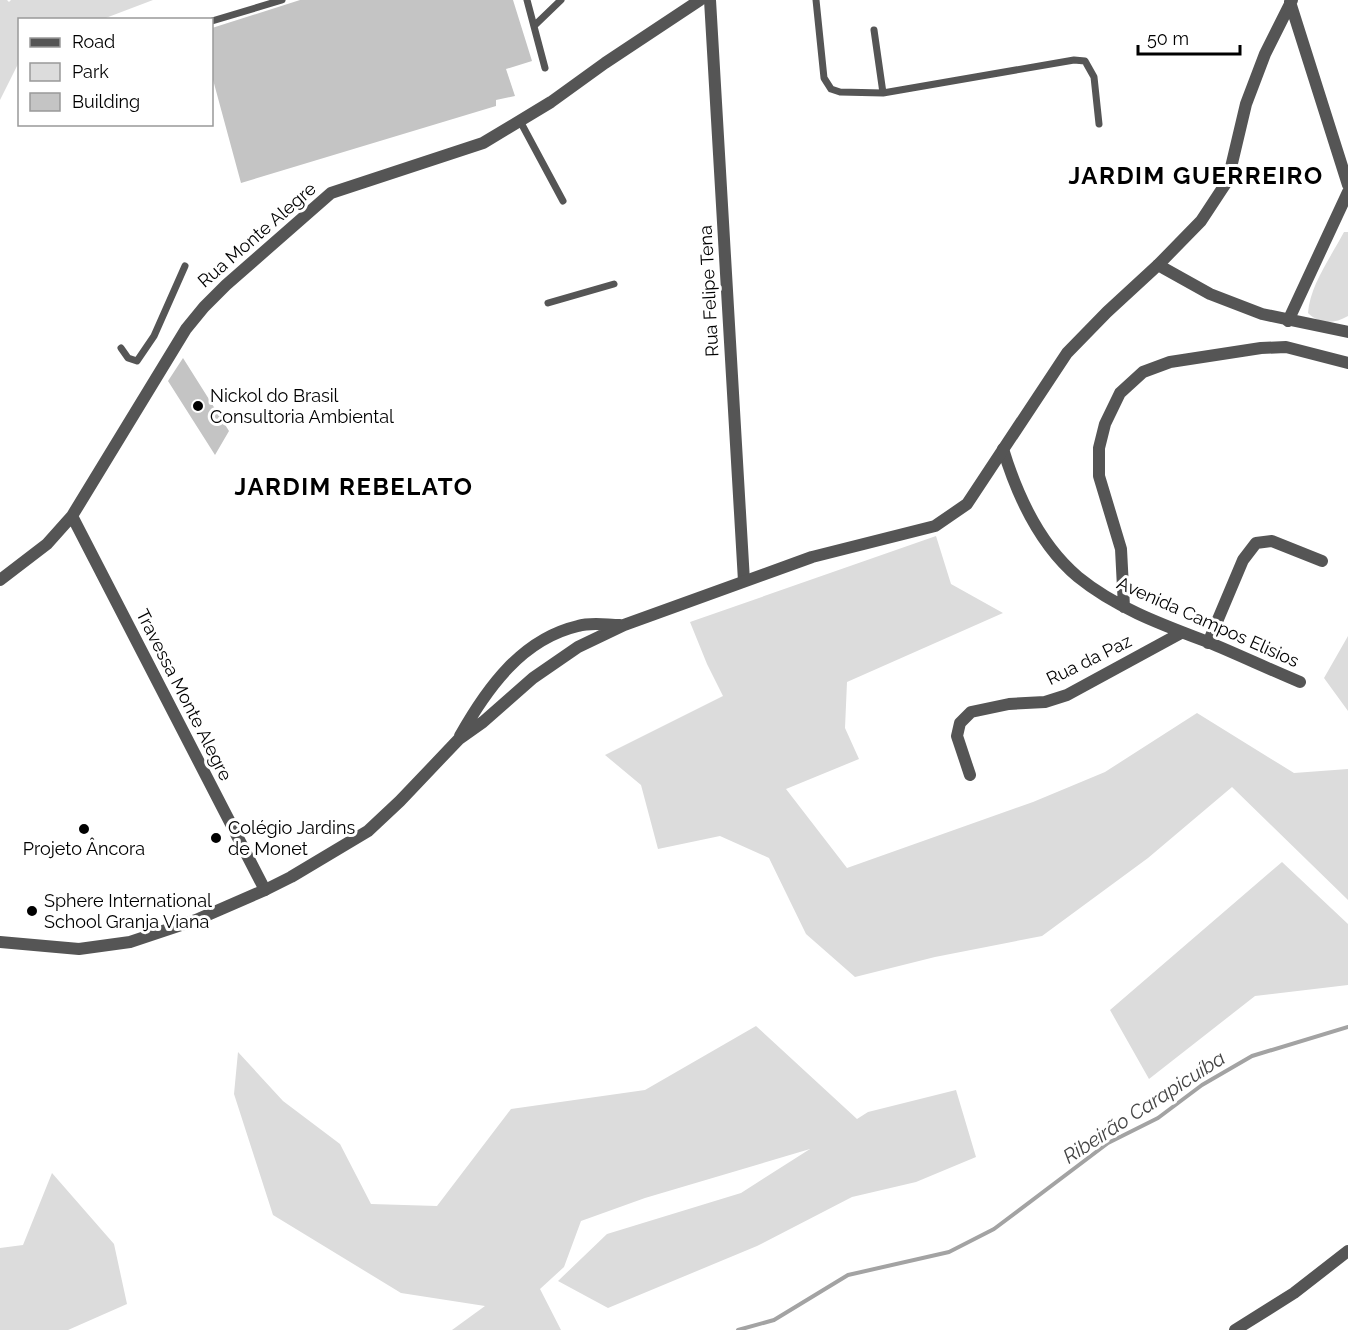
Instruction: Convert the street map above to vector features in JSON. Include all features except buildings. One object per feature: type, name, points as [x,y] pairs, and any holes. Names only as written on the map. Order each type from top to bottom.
[{"type":"street","name":"Rua Monte Alegre","points":[[0,580],[47,544],[72,516],[186,329],[204,307],[225,285],[332,193],[483,143],[520,122],[700,0]]},
{"type":"street","name":"Rua Felipe Tena","points":[[710,0],[744,581]]},
{"type":"street","points":[[1291,1],[1348,185]]},
{"type":"street","points":[[459,738],[483,722],[533,678],[571,652],[624,625],[812,557],[935,526],[967,504],[1067,353],[1158,265],[1201,221],[1216,201],[1228,180],[1246,104],[1264,54],[1291,1]]},
{"type":"street","points":[[1288,321],[1348,192]]},
{"type":"street","points":[[1158,265],[1210,294],[1262,314],[1348,332]]},
{"type":"street","points":[[1124,607],[1121,549],[1099,476],[1099,448],[1105,424],[1120,393],[1143,372],[1170,362],[1261,348],[1286,347],[1348,363]]},
{"type":"street","name":"Avenida Campos Elisios","points":[[1003,449],[1012,477],[1028,512],[1054,552],[1078,576],[1124,607],[1300,682]]},
{"type":"street","name":"Travessa Monte Alegre","points":[[72,516],[265,890]]},
{"type":"street","points":[[1209,643],[1243,560],[1256,543],[1272,541],[1322,561]]},
{"type":"street","points":[[0,942],[79,949],[130,942],[196,920],[291,878],[368,831],[400,801],[459,738],[484,696],[496,681],[536,644],[558,632],[580,625],[624,625]]},
{"type":"street","name":"Rua da Paz","points":[[970,775],[957,736],[960,723],[971,712],[1009,704],[1045,702],[1067,695],[1181,633]]},
{"type":"street","points":[[1235,1330],[1294,1293],[1348,1251]]},
{"type":"lane","points":[[213,21],[282,0]]},
{"type":"lane","points":[[527,0],[545,68]]},
{"type":"lane","points":[[534,26],[561,0]]},
{"type":"lane","points":[[816,0],[824,78],[831,89],[840,92],[883,93],[1074,60],[1085,62],[1090,66],[1094,77],[1099,124]]},
{"type":"lane","points":[[874,30],[883,93]]},
{"type":"lane","points":[[520,122],[563,201]]},
{"type":"lane","points":[[122,348],[128,358],[136,361],[142,354],[154,336],[185,266]]},
{"type":"lane","points":[[548,303],[614,284]]},
{"type":"green space","points":[[0,0],[9,2],[11,0],[153,0],[106,18],[18,18],[18,64],[0,100]]},
{"type":"green space","points":[[1344,232],[1348,232],[1348,316],[1332,322],[1317,320],[1308,313],[1313,292]]},
{"type":"green space","points":[[936,536],[951,584],[1003,613],[847,682],[845,728],[859,759],[786,789],[847,868],[1033,802],[1105,772],[1197,713],[1294,773],[1348,769],[1348,900],[1232,787],[1148,858],[1042,936],[935,957],[855,977],[806,934],[769,858],[720,836],[658,849],[641,785],[605,755],[723,696],[690,622]]},
{"type":"green space","points":[[1348,636],[1348,711],[1324,678]]},
{"type":"green space","points":[[1282,862],[1348,924],[1348,985],[1255,996],[1149,1079],[1110,1010]]},
{"type":"green space","points":[[756,1026],[857,1119],[868,1112],[956,1090],[976,1157],[916,1182],[852,1197],[757,1246],[608,1308],[558,1281],[607,1234],[741,1193],[810,1149],[645,1198],[581,1221],[564,1267],[540,1289],[561,1330],[452,1330],[485,1306],[401,1293],[273,1215],[234,1094],[238,1052],[283,1101],[340,1144],[371,1204],[437,1206],[511,1109],[645,1090]]},
{"type":"green space","points":[[52,1173],[114,1244],[127,1304],[68,1330],[0,1330],[0,1248],[23,1245]]},
{"type":"waterway","name":"Ribeirão Carapicuíba","points":[[738,1330],[774,1320],[848,1275],[949,1252],[994,1229],[1108,1143],[1158,1118],[1202,1085],[1252,1056],[1348,1027]]},
{"type":"place","name":"Nickol do Brasil Consultoria Ambiental","points":[[198,406]]},
{"type":"place","name":"Projeto Âncora","points":[[84,829]]},
{"type":"place","name":"Colégio Jardins de Monet","points":[[216,838]]},
{"type":"place","name":"Sphere International School Granja Viana","points":[[32,911]]},
{"type":"district","name":"JARDIM GUERREIRO","points":[[1196,176]]},
{"type":"district","name":"JARDIM REBELATO","points":[[354,487]]}]
